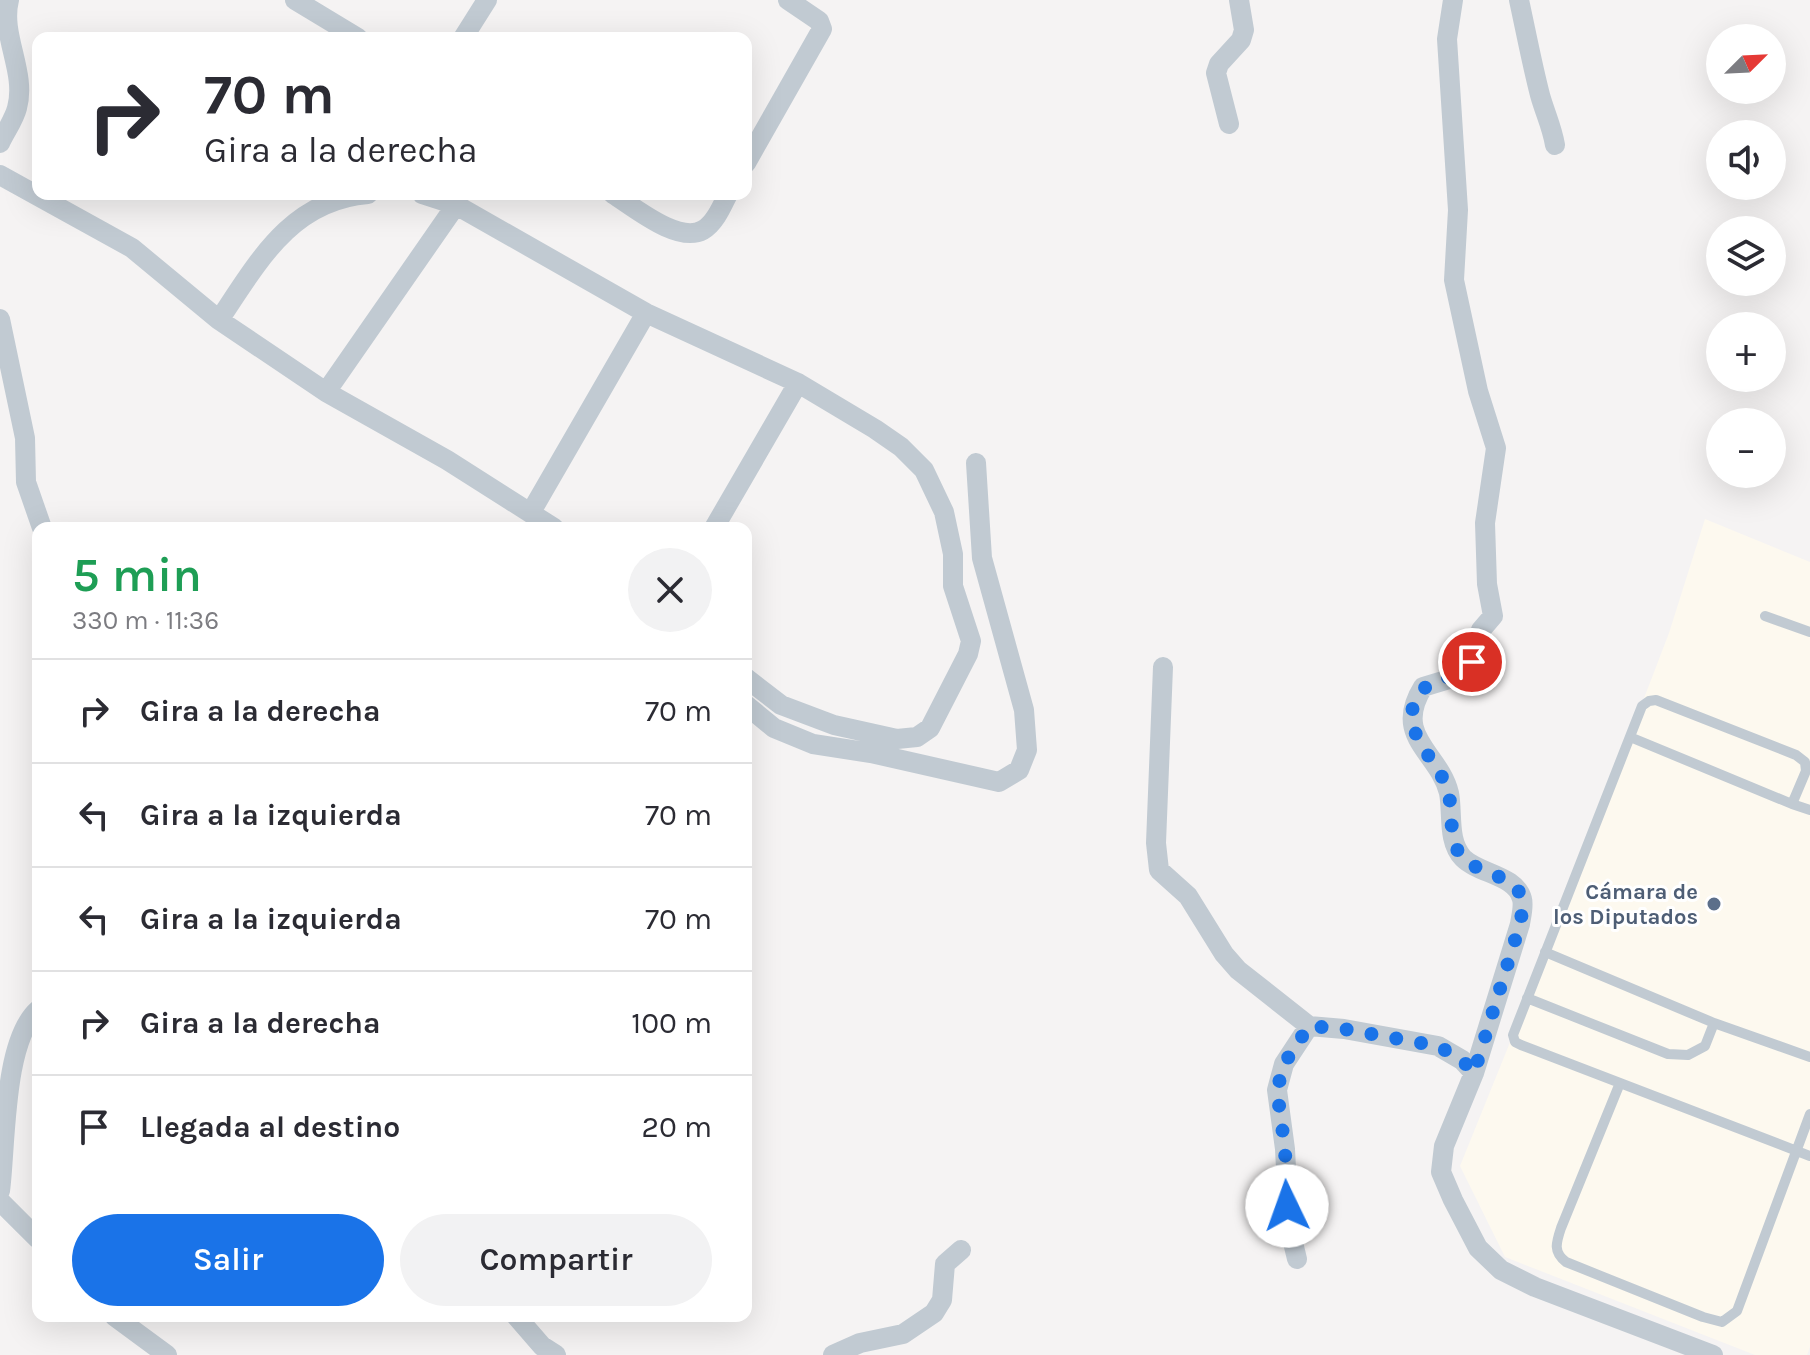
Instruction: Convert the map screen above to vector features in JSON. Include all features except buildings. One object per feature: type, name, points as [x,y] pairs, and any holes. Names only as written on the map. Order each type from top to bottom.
[{"type":"street","points":[[0,143],[17,108],[19,83],[6,13],[9,0]]},
{"type":"street","points":[[295,0],[348,32]]},
{"type":"street","points":[[467,32],[487,0]]},
{"type":"street","points":[[752,152],[822,29],[819,21],[788,0]]},
{"type":"street","points":[[1229,124],[1216,73],[1219,64],[1241,40],[1244,30],[1239,0]]},
{"type":"street","points":[[1453,0],[1447,39],[1458,210],[1454,280],[1478,391],[1496,448],[1485,523],[1487,584],[1493,616],[1481,630],[1472,662],[1464,671],[1423,687],[1415,701],[1413,722],[1418,742],[1448,791],[1452,831],[1461,857],[1482,871],[1514,885],[1522,899],[1520,924],[1474,1073],[1444,1146],[1441,1172],[1478,1248],[1501,1270],[1535,1287],[1713,1355]]},
{"type":"street","points":[[1519,0],[1534,72],[1544,110],[1551,121],[1555,145]]},
{"type":"street","points":[[0,175],[32,193]]},
{"type":"street","points":[[45,200],[132,248],[219,320],[326,392],[447,460],[545,522]]},
{"type":"street","points":[[219,320],[268,247],[310,211],[339,200]]},
{"type":"street","points":[[441,200],[456,205],[646,313],[798,383],[875,429],[901,447],[924,470],[944,512],[953,554],[953,586],[971,641],[968,654],[930,728],[917,737],[897,739],[810,717],[781,705],[752,683]]},
{"type":"street","points":[[623,200],[667,228],[689,235],[705,229],[724,200]]},
{"type":"street","points":[[326,392],[456,205]]},
{"type":"street","points":[[531,512],[646,313]]},
{"type":"street","points":[[0,319],[25,438],[26,482],[40,522]]},
{"type":"street","points":[[717,522],[798,383]]},
{"type":"street","points":[[752,710],[774,728],[813,744],[871,753],[999,782],[1019,770],[1027,750],[1024,710],[982,558],[976,463]]},
{"type":"street","points":[[1163,667],[1156,843],[1159,870],[1188,896],[1224,954],[1238,970],[1309,1026],[1438,1046],[1462,1060],[1474,1073]]},
{"type":"street","points":[[0,1191],[10,1078],[21,1034],[32,1015]]},
{"type":"street","points":[[1297,1259],[1289,1226],[1285,1149],[1277,1090],[1284,1064],[1309,1026]]},
{"type":"street","points":[[0,1201],[32,1233]]},
{"type":"street","points":[[833,1355],[860,1343],[903,1334],[934,1313],[942,1300],[945,1264],[961,1250]]},
{"type":"street","points":[[122,1322],[167,1355]]},
{"type":"street","points":[[521,1322],[542,1346],[556,1355]]},
{"type":"lane","points":[[1765,616],[1810,632]]},
{"type":"lane","points":[[1792,804],[1806,771],[1805,762],[1796,755],[1656,700],[1642,706],[1515,1029],[1515,1042],[1810,1156]]},
{"type":"lane","points":[[1630,737],[1810,810]]},
{"type":"lane","points":[[1545,952],[1714,1023],[1810,1057]]},
{"type":"lane","points":[[1527,998],[1668,1054],[1688,1055],[1705,1046],[1714,1023]]},
{"type":"lane","points":[[1620,1083],[1555,1247],[1559,1257],[1722,1322],[1737,1311],[1810,1114]]},
{"type":"shaded area","points":[[1705,519],[1810,562],[1810,1347],[1807,1355],[1755,1355],[1505,1257],[1460,1166],[1551,941],[1669,633]]},
{"type":"place","name":"Cámara de los Diputados","points":[[1714,904]]},
{"type":"route","points":[[1287,1206],[1285,1149],[1277,1090],[1284,1064],[1309,1026],[1438,1046],[1462,1060],[1474,1073],[1520,924],[1522,899],[1514,885],[1482,871],[1461,857],[1452,831],[1448,791],[1418,742],[1413,722],[1415,701],[1423,687],[1464,671],[1472,662]]}]
